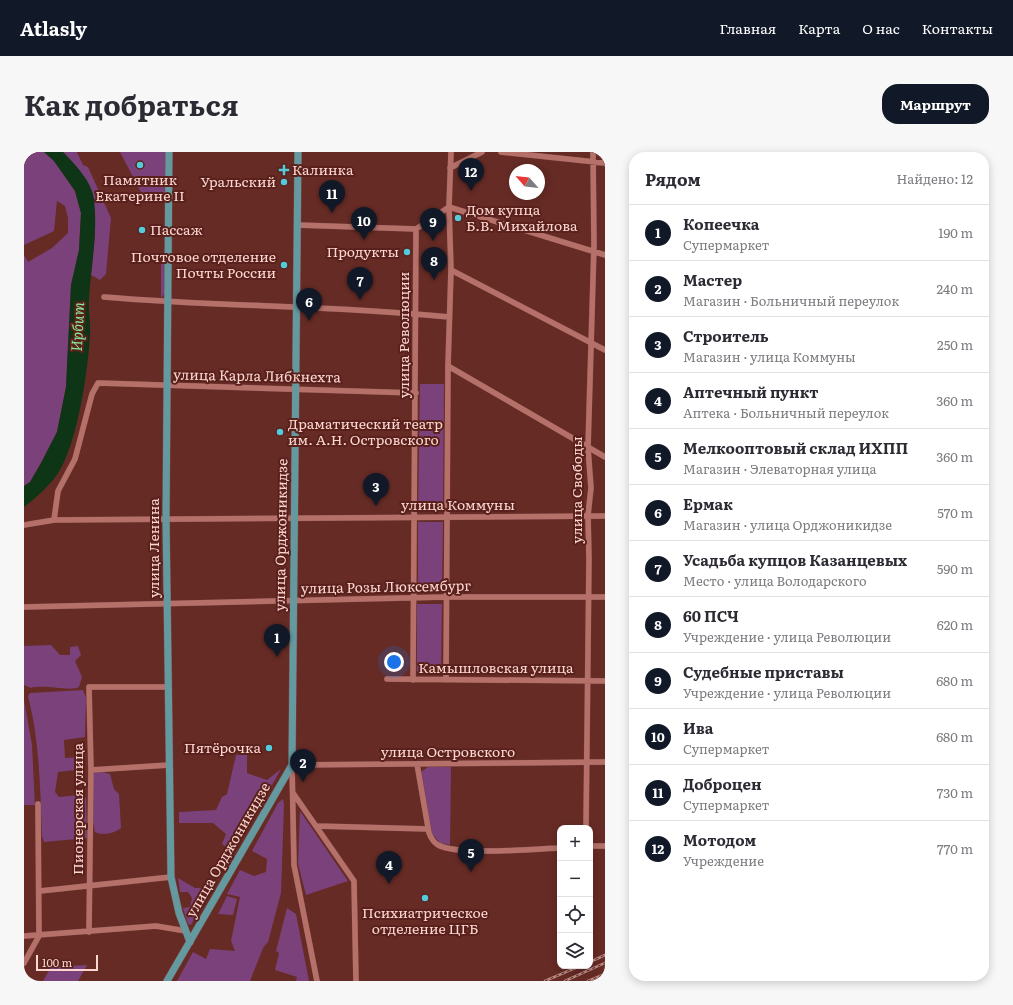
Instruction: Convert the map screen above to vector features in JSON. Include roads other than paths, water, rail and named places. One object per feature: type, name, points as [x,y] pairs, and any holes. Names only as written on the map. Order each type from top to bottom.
[{"type":"main road","name":"улица Ленина","points":[[169,152],[166,519],[171,878],[174,895],[190,942]]},
{"type":"main road","name":"улица Орджоникидзе","points":[[168,981],[292,765],[298,152]]},
{"type":"street","points":[[446,680],[448,366],[451,270],[449,207],[450,152]]},
{"type":"street","points":[[450,168],[482,152]]},
{"type":"street","points":[[501,152],[605,163]]},
{"type":"street","name":"улица Свободы","points":[[586,825],[589,559],[588,516],[591,488],[588,448],[592,344],[593,152]]},
{"type":"street","points":[[297,225],[416,229],[449,207]]},
{"type":"street","points":[[449,207],[605,255]]},
{"type":"street","name":"улица Революции","points":[[413,680],[416,229]]},
{"type":"street","points":[[451,270],[605,350]]},
{"type":"street","points":[[104,297],[168,302],[416,313],[449,317]]},
{"type":"street","points":[[448,366],[605,457]]},
{"type":"street","name":"улица Карла Либкнехта","points":[[54,520],[58,491],[75,459],[92,394],[98,383],[296,388],[416,393]]},
{"type":"street","name":"улица Коммуны","points":[[24,525],[54,520],[294,517],[605,516]]},
{"type":"street","name":"улица Розы Люксембург","points":[[24,607],[446,597],[605,597]]},
{"type":"street","name":"Камышловская улица","points":[[387,679],[605,681]]},
{"type":"street","name":"Пионерская улица","points":[[89,932],[91,770],[89,687],[168,686]]},
{"type":"street","name":"улица Островского","points":[[292,765],[553,764],[605,762]]},
{"type":"street","points":[[417,764],[428,829],[434,842],[453,849],[467,851],[557,848]]},
{"type":"street","points":[[91,770],[169,765]]},
{"type":"street","points":[[292,765],[294,865],[317,981]]},
{"type":"street","points":[[292,792],[354,881],[356,981]]},
{"type":"street","points":[[24,963],[40,936],[38,804]]},
{"type":"street","points":[[316,826],[428,829]]},
{"type":"street","points":[[593,846],[605,846]]},
{"type":"street","points":[[40,891],[171,878]]},
{"type":"street","points":[[24,936],[40,936],[156,926],[186,931]]},
{"type":"water","name":"Ирбит","points":[[44,152],[63,152],[82,174],[93,193],[95,224],[89,299],[90,335],[81,403],[67,455],[54,479],[40,494],[24,507],[24,486],[30,482],[57,432],[66,387],[71,285],[79,250],[81,213],[75,191],[54,161]]},
{"type":"railway","points":[[593,961],[605,955]]},
{"type":"railway","points":[[565,981],[605,963]]},
{"type":"railway","points":[[545,981],[573,969]]},
{"type":"railway","points":[[588,981],[605,974]]},
{"type":"place","name":"Памятник Екатерине II","points":[[140,165]]},
{"type":"place","name":"Калинка","points":[[284,170]]},
{"type":"place","name":"Уральский","points":[[284,182]]},
{"type":"place","name":"Мотодом","points":[[471,191]]},
{"type":"place","name":"Доброцен","points":[[332,213]]},
{"type":"place","name":"Дом купца Б.В. Михайлова","points":[[458,218]]},
{"type":"place","name":"Пассаж","points":[[142,230]]},
{"type":"place","name":"Ива","points":[[364,240]]},
{"type":"place","name":"Судебные приставы","points":[[433,241]]},
{"type":"place","name":"Продукты","points":[[407,252]]},
{"type":"place","name":"Почтовое отделение Почты России","points":[[284,265]]},
{"type":"place","name":"60 ПСЧ","points":[[434,280]]},
{"type":"place","name":"Усадьба купцов Казанцевых","points":[[360,300]]},
{"type":"place","name":"Ермак","points":[[309,321]]},
{"type":"place","name":"Драматический театр им. А.Н. Островского","points":[[280,432]]},
{"type":"place","name":"Строитель","points":[[376,506]]},
{"type":"place","name":"Копеечка","points":[[277,657]]},
{"type":"place","name":"Пятёрочка","points":[[269,748]]},
{"type":"place","name":"Мастер","points":[[303,782]]},
{"type":"place","name":"Мелкооптовый склад ИХПП","points":[[471,872]]},
{"type":"place","name":"Аптечный пункт","points":[[389,884]]},
{"type":"place","name":"Психиатрическое отделение ЦГБ","points":[[425,898]]}]
